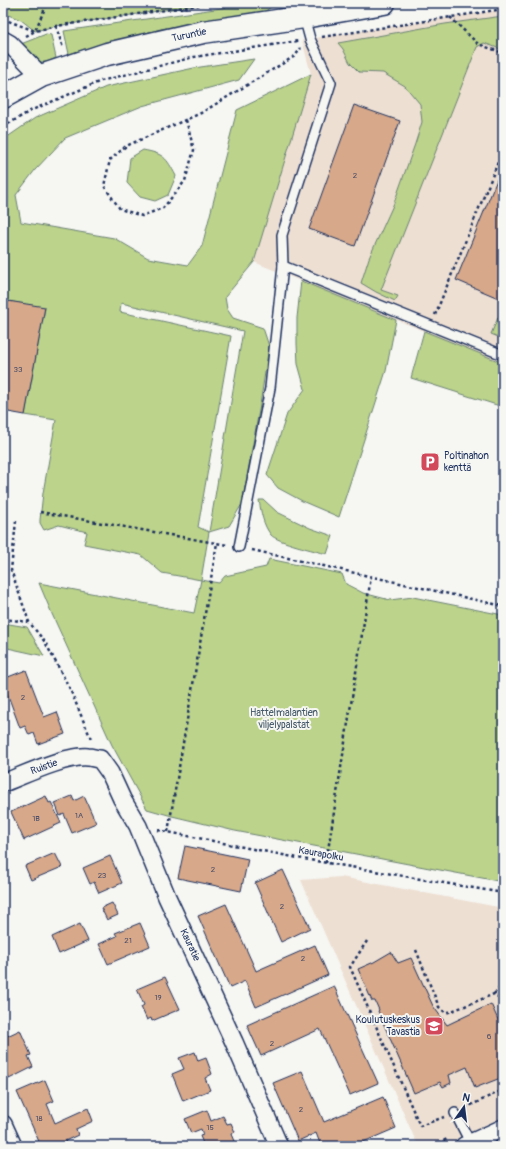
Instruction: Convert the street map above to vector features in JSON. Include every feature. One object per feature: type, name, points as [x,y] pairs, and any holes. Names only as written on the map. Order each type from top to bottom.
[{"type":"main road","name":"Turuntie","points":[[3,97],[41,76],[107,54],[300,10],[384,3]]},
{"type":"street","points":[[6,42],[41,76]]},
{"type":"street","name":"Ruistie","points":[[3,784],[63,760],[94,758]]},
{"type":"street","name":"Kauratie","points":[[94,758],[110,773],[122,799],[138,826],[167,897],[234,1042],[279,1146]]},
{"type":"street","points":[[3,1124],[13,1146]]},
{"type":"street","points":[[469,1145],[503,1128]]},
{"type":"lane","points":[[240,547],[270,388],[283,266],[282,235],[331,83],[310,39],[300,10]]},
{"type":"lane","points":[[283,266],[503,355]]},
{"type":"lane","points":[[455,1112],[469,1145]]},
{"type":"path","points":[[35,31],[46,6],[49,3]]},
{"type":"path","points":[[6,42],[35,31],[56,26],[213,3]]},
{"type":"path","points":[[3,127],[32,110],[101,81],[194,57],[503,9]]},
{"type":"path","points":[[450,17],[478,44],[503,54]]},
{"type":"path","points":[[3,19],[35,31]]},
{"type":"path","points":[[56,26],[64,54]]},
{"type":"path","points":[[186,120],[194,150],[185,181],[163,208],[142,216],[120,209],[104,186],[110,160],[126,146],[186,120],[202,114],[295,56],[310,39]]},
{"type":"path","points":[[3,114],[9,124]]},
{"type":"path","points":[[434,318],[503,150]]},
{"type":"path","points":[[40,512],[240,547],[503,606]]},
{"type":"path","points":[[16,521],[11,570],[29,622],[46,642],[69,687],[94,758]]},
{"type":"path","points":[[168,832],[217,543]]},
{"type":"path","points":[[326,863],[371,576]]},
{"type":"path","points":[[3,619],[29,622]]},
{"type":"path","name":"Kaurapolku","points":[[138,826],[326,863],[503,892]]},
{"type":"path","points":[[367,941],[350,967],[420,1126],[503,1090]]},
{"type":"path","points":[[416,950],[439,1007],[446,1013],[494,994],[502,985],[503,981]]},
{"type":"path","points":[[494,994],[503,1001]]},
{"type":"shaded area","points":[[503,9],[503,363],[254,262],[311,74],[302,40]]},
{"type":"shaded area","name":"Koulutuskeskus Tavastia","points":[[341,877],[503,908],[503,1146],[418,1146],[301,880]]},
{"type":"green space","points":[[3,3],[213,3],[56,26],[35,31],[21,20],[3,13]]},
{"type":"green space","points":[[256,3],[272,3],[271,7],[264,12],[161,29],[69,54],[64,31]]},
{"type":"green space","points":[[503,16],[503,50],[484,43],[477,47],[381,290],[398,296],[395,301],[361,283],[369,258],[394,203],[415,144],[422,122],[420,104],[405,86],[383,73],[359,72],[350,63],[343,49],[338,43],[445,24]]},
{"type":"green space","points":[[46,34],[51,35],[56,58],[47,62],[40,62],[19,48],[21,44]]},
{"type":"green space","points":[[254,59],[239,80],[142,106],[65,138],[35,170],[16,195],[21,222],[114,238],[148,258],[188,265],[202,246],[237,110],[311,74],[254,262],[225,297],[227,309],[233,318],[263,328],[269,346],[242,504],[229,526],[209,532],[201,580],[162,573],[141,555],[84,544],[87,532],[59,525],[44,530],[40,523],[43,493],[56,420],[25,415],[45,308],[8,301],[3,298],[3,140],[35,118],[106,87],[194,68]],"holes":[[[121,303],[243,331],[209,532],[198,527],[231,336],[120,312]]]},
{"type":"green space","points":[[143,150],[156,153],[164,157],[170,164],[176,176],[168,195],[155,201],[140,197],[127,183],[130,158]]},
{"type":"green space","points":[[301,281],[396,320],[386,371],[339,517],[304,502],[278,488],[267,475],[287,414],[305,389],[298,364],[297,344],[297,318]]},
{"type":"green space","points":[[503,306],[503,339],[491,334]]},
{"type":"green space","points":[[424,331],[503,363],[503,407],[411,378]]},
{"type":"green space","points":[[259,500],[264,500],[277,512],[310,528],[333,536],[327,554],[288,543],[271,535],[264,523]]},
{"type":"green space","name":"Hattelmalantien viljelypalstat","points":[[269,559],[342,574],[346,584],[363,593],[390,600],[413,597],[503,615],[503,882],[235,831],[147,809],[112,745],[39,583],[194,613],[201,580],[219,583],[225,576],[266,567]]},
{"type":"green space","points":[[3,623],[27,627],[44,656],[3,647]]},
{"type":"building","points":[[354,105],[400,121],[355,246],[309,229]]},
{"type":"building","points":[[503,165],[503,300],[456,280]]},
{"type":"building","points":[[8,301],[45,307],[25,415],[3,411],[3,327]]},
{"type":"building","points":[[3,519],[7,519],[3,542]]},
{"type":"building","points":[[26,670],[44,717],[57,712],[65,734],[38,744],[34,733],[29,735],[25,726],[20,728],[3,682],[3,679]]},
{"type":"building","points":[[46,796],[49,803],[51,802],[61,823],[24,840],[11,812]]},
{"type":"building","points":[[72,796],[74,801],[84,796],[96,823],[72,833],[64,814],[60,816],[55,803]]},
{"type":"building","points":[[185,846],[248,859],[241,891],[178,878]]},
{"type":"building","points":[[55,853],[62,867],[31,880],[25,866]]},
{"type":"building","points":[[110,856],[122,883],[99,893],[94,882],[90,884],[83,868]]},
{"type":"building","points":[[283,870],[310,928],[281,942],[255,883]]},
{"type":"building","points":[[112,903],[118,915],[107,920],[101,908]]},
{"type":"building","points":[[226,904],[256,971],[315,945],[328,975],[256,1007],[245,981],[230,988],[198,916]]},
{"type":"building","points":[[140,923],[150,946],[108,964],[99,944],[117,936],[115,933]]},
{"type":"building","points":[[80,924],[88,941],[59,954],[52,937]]},
{"type":"building","points":[[391,952],[398,963],[411,958],[433,1006],[447,1025],[491,1004],[503,1031],[503,1077],[475,1088],[467,1067],[449,1075],[451,1083],[443,1087],[440,1082],[414,1093],[375,1001],[372,1001],[358,969]]},
{"type":"building","points":[[165,977],[180,1009],[152,1021],[151,1018],[147,1020],[141,1007],[144,1005],[137,989]]},
{"type":"building","points":[[334,986],[378,1083],[350,1095],[320,1029],[261,1056],[247,1025]]},
{"type":"building","points":[[20,1030],[31,1055],[28,1056],[33,1067],[9,1079],[3,1066],[3,1038]]},
{"type":"building","points":[[195,1052],[198,1061],[206,1058],[212,1074],[205,1078],[210,1090],[183,1101],[172,1074],[184,1069],[179,1058]]},
{"type":"building","points":[[302,1071],[324,1122],[383,1097],[396,1128],[354,1146],[321,1146],[316,1133],[298,1141],[273,1083]]},
{"type":"building","points":[[45,1080],[54,1101],[47,1104],[55,1123],[88,1108],[93,1121],[76,1129],[78,1135],[65,1141],[67,1146],[41,1146],[17,1092]]},
{"type":"building","points":[[207,1110],[211,1121],[223,1116],[227,1124],[231,1123],[235,1132],[231,1134],[236,1146],[204,1146],[200,1136],[203,1135],[201,1129],[191,1133],[185,1119]]},
{"type":"place","name":"Poltinahon kenttä","points":[[430,462]]},
{"type":"place","name":"Koulutuskeskus Tavastia","points":[[434,1026]]}]
